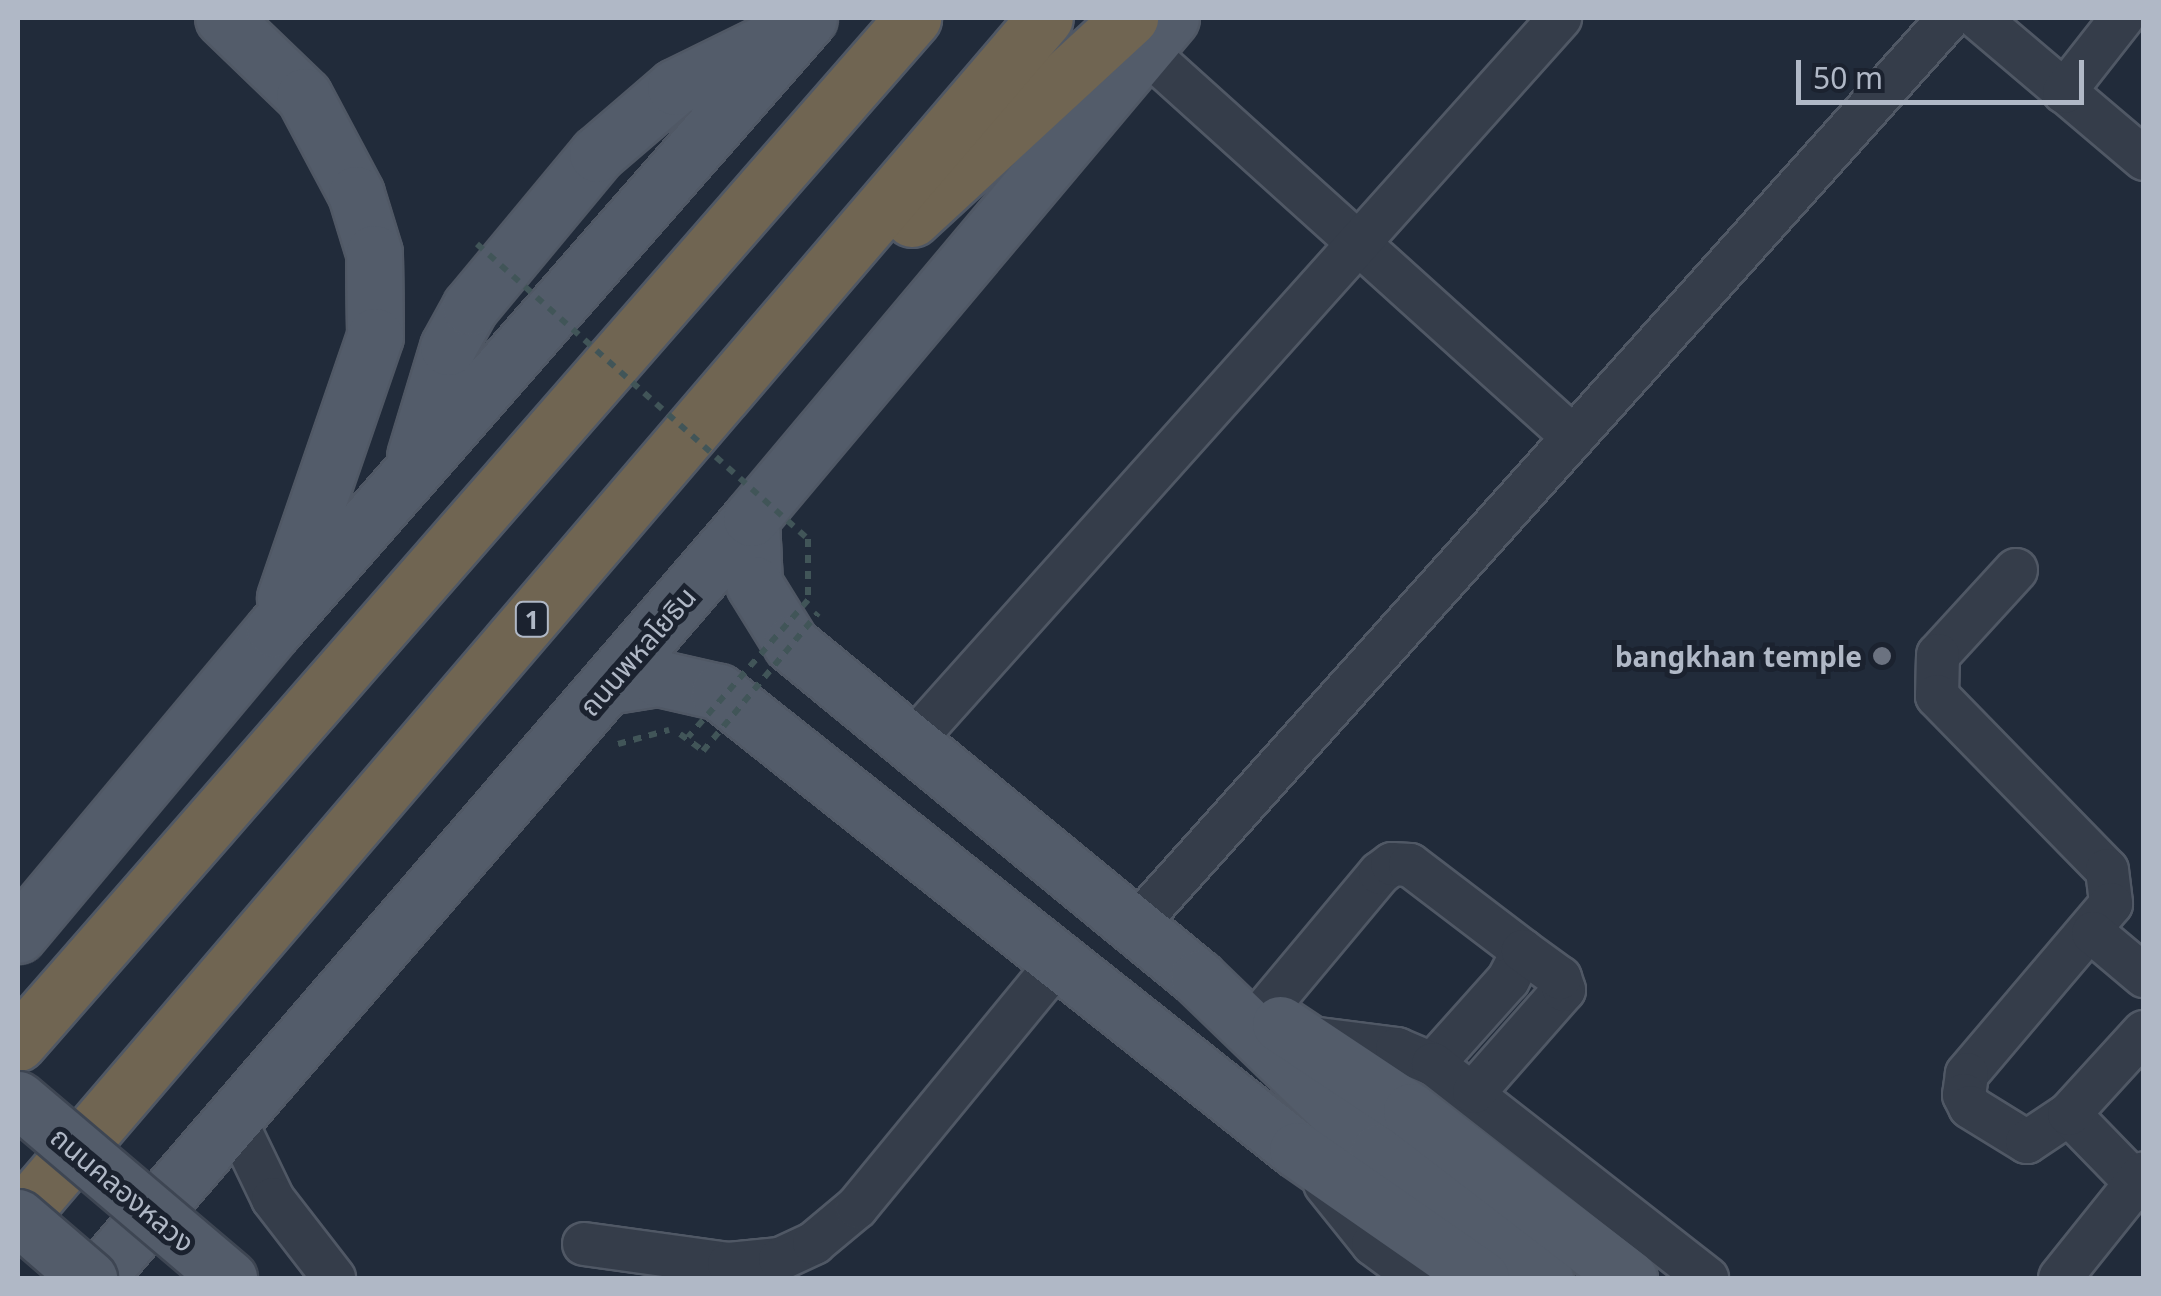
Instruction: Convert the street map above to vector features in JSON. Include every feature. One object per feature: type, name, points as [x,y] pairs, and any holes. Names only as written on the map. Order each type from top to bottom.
[{"type":"highway","points":[[18,1043],[913,18]]},
{"type":"highway","name":"1","points":[[18,1217],[1045,18]]},
{"type":"highway","points":[[860,238],[885,234],[922,214],[1148,28]]},
{"type":"main road","points":[[222,18],[304,96],[336,150],[374,253],[379,301],[362,381],[274,629]]},
{"type":"main road","points":[[18,935],[274,629],[410,474],[448,348],[470,306],[597,154],[675,88],[806,21]]},
{"type":"main road","name":"ถนนพหลโยธิน","points":[[92,1278],[236,1122],[752,518],[1148,28]]},
{"type":"main road","points":[[752,518],[754,584],[791,644],[1198,978],[1416,1148],[1629,1278]]},
{"type":"main road","points":[[608,686],[658,678],[719,692],[1298,1150],[1481,1278]]},
{"type":"main road","points":[[896,834],[930,758]]},
{"type":"main road","points":[[1198,978],[1282,1025],[1416,1148],[1545,1278]]},
{"type":"main road","name":"ถนนคลองหลวง","points":[[18,1100],[229,1278]]},
{"type":"main road","points":[[18,1217],[92,1278]]},
{"type":"street","points":[[930,758],[1357,238],[1560,18]]},
{"type":"street","points":[[1135,926],[1948,18]]},
{"type":"street","points":[[2064,92],[2122,18]]},
{"type":"street","points":[[1995,23],[2064,92],[2144,158]]},
{"type":"street","points":[[1148,28],[1357,238],[1573,436]]},
{"type":"street","points":[[2016,570],[1938,655],[1937,696],[2107,870],[2128,875],[2093,933],[1963,1086],[1970,1107],[2027,1142],[2068,1114],[2144,1032]]},
{"type":"street","points":[[1474,1092],[1564,990],[1560,978],[1420,872],[1392,864],[1282,1025],[1397,1049],[1433,1064],[1474,1092],[1707,1278]]},
{"type":"street","points":[[2093,933],[2144,976]]},
{"type":"street","points":[[1433,1064],[1508,980],[1522,950]]},
{"type":"street","points":[[584,1244],[730,1264],[780,1260],[814,1243],[856,1207],[1060,960]]},
{"type":"street","points":[[2060,1278],[2140,1178],[2068,1114]]},
{"type":"street","points":[[236,1122],[273,1199],[334,1278]]},
{"type":"street","points":[[1298,1150],[1373,1244],[1419,1278]]},
{"type":"path","points":[[477,244],[808,539],[808,600],[688,737],[703,751],[818,613]]},
{"type":"place","name":"bangkhan temple","points":[[1882,656]]}]
